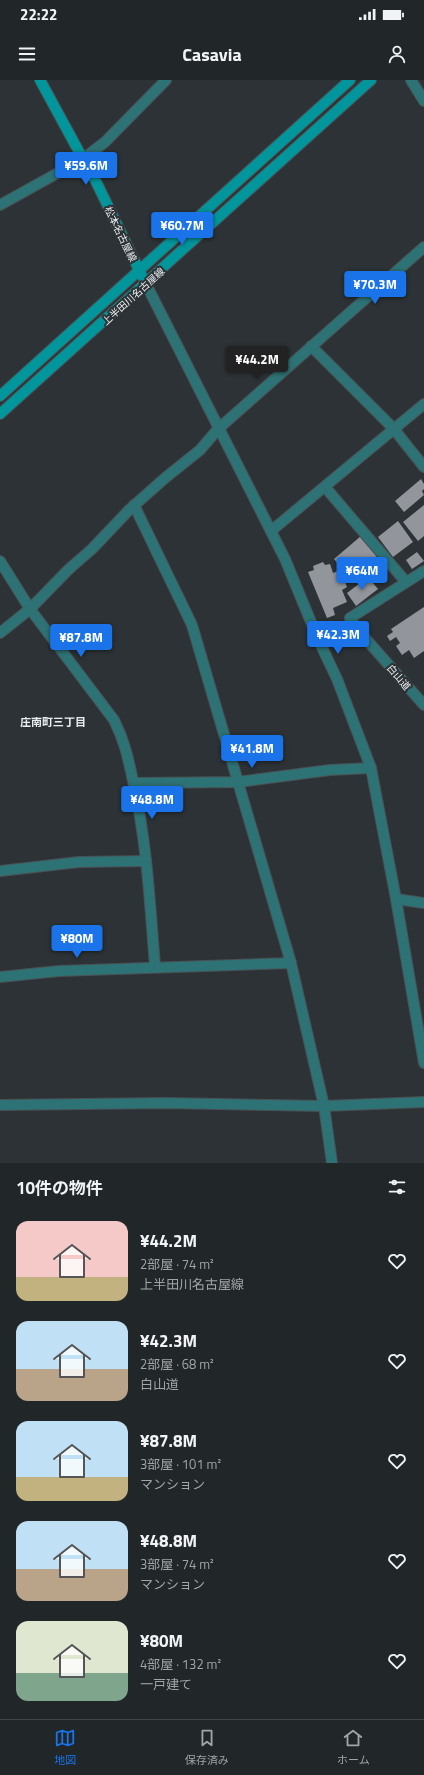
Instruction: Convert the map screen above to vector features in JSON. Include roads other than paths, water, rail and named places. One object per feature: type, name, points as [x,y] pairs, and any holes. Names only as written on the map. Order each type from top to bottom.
[{"type":"main road","name":"松本名古屋線","points":[[40,80],[83,159],[85,160],[146,284]]},
{"type":"main road","name":"上半田川名古屋線","points":[[0,396],[350,80]]},
{"type":"main road","name":"上半田川名古屋線","points":[[0,414],[372,80]]},
{"type":"street","points":[[0,205],[83,159],[105,142],[166,80]]},
{"type":"street","points":[[411,80],[424,101]]},
{"type":"street","points":[[0,632],[30,609],[134,505],[200,450],[218,429],[310,346],[424,247]]},
{"type":"street","points":[[146,284],[285,559],[318,639],[337,679],[371,768],[396,899],[424,1062]]},
{"type":"street","points":[[310,346],[393,428],[424,467]]},
{"type":"street","points":[[270,531],[325,487],[393,428],[424,404]]},
{"type":"street","points":[[325,487],[406,582]]},
{"type":"street","points":[[134,505],[192,625],[291,963],[324,1106],[332,1163]]},
{"type":"street","points":[[0,561],[30,609],[114,720],[124,741],[138,802],[146,861],[155,966]]},
{"type":"street","points":[[318,639],[358,630],[350,618],[424,571]]},
{"type":"street","name":"白山道","points":[[358,630],[424,705]]},
{"type":"street","points":[[134,783],[238,782],[330,770],[371,768]]},
{"type":"street","points":[[0,870],[79,862],[146,861]]},
{"type":"street","points":[[396,899],[424,903]]},
{"type":"street","points":[[0,977],[59,971],[155,966],[291,963]]},
{"type":"street","points":[[0,1105],[166,1103],[324,1106],[424,1102]]},
{"type":"district","name":"庄南町三丁目","points":[[53,722]]}]
